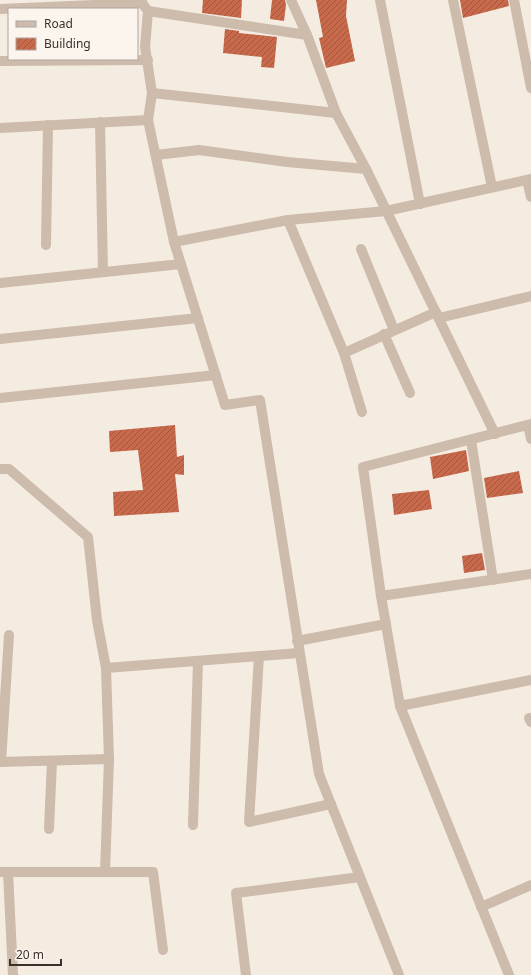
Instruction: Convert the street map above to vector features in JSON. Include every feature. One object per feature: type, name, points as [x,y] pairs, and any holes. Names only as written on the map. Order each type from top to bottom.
[{"type":"street","points":[[290,0],[307,35],[336,113],[366,169],[495,434]]},
{"type":"street","points":[[380,0],[420,204]]},
{"type":"street","points":[[453,0],[492,187]]},
{"type":"street","points":[[514,0],[531,88]]},
{"type":"street","points":[[36,8],[144,5],[307,35]]},
{"type":"street","points":[[144,5],[145,47],[152,93],[148,120],[174,242],[225,405],[260,400],[319,774],[399,975]]},
{"type":"street","points":[[0,60],[148,60]]},
{"type":"street","points":[[152,93],[336,113]]},
{"type":"street","points":[[0,128],[148,120]]},
{"type":"street","points":[[100,122],[103,272]]},
{"type":"street","points":[[46,245],[48,125]]},
{"type":"street","points":[[156,155],[199,150],[287,162],[366,169]]},
{"type":"street","points":[[174,242],[288,220],[386,211],[529,179],[531,198]]},
{"type":"street","points":[[288,220],[344,353],[362,412]]},
{"type":"street","points":[[361,249],[410,393]]},
{"type":"street","points":[[0,283],[181,264]]},
{"type":"street","points":[[344,353],[389,332],[438,315],[531,296]]},
{"type":"street","points":[[0,339],[198,318]]},
{"type":"street","points":[[0,398],[216,374]]},
{"type":"street","points":[[509,975],[400,706],[381,596],[363,467],[529,424],[531,439]]},
{"type":"street","points":[[471,440],[493,580]]},
{"type":"street","points":[[0,469],[9,469],[88,537],[97,620],[106,668],[109,759],[105,872]]},
{"type":"street","points":[[381,596],[531,574]]},
{"type":"street","points":[[297,642],[386,624]]},
{"type":"street","points":[[9,635],[1,762],[109,759]]},
{"type":"street","points":[[106,668],[299,653]]},
{"type":"street","points":[[259,656],[249,822],[331,804]]},
{"type":"street","points":[[193,826],[198,661]]},
{"type":"street","points":[[400,706],[531,680]]},
{"type":"street","points":[[49,829],[52,761]]},
{"type":"street","points":[[13,975],[4,872],[153,872],[163,950]]},
{"type":"street","points":[[246,975],[236,893],[360,877]]},
{"type":"street","points":[[481,907],[531,884]]},
{"type":"building","points":[[203,0],[242,0],[241,18],[202,13]]},
{"type":"building","points":[[272,0],[285,0],[286,5],[284,21],[270,19]]},
{"type":"building","points":[[316,0],[347,0],[346,16],[355,61],[326,68],[319,38],[323,37]]},
{"type":"building","points":[[460,0],[508,0],[509,6],[463,18]]},
{"type":"building","points":[[225,29],[239,31],[239,33],[277,37],[274,68],[261,67],[262,57],[223,53]]},
{"type":"building","points":[[175,425],[177,457],[184,455],[184,475],[175,474],[179,512],[114,516],[113,492],[143,490],[138,450],[110,452],[109,431]]},
{"type":"building","points":[[466,450],[469,471],[433,479],[430,457]]},
{"type":"building","points":[[519,471],[523,493],[487,498],[484,478]]},
{"type":"building","points":[[429,490],[432,509],[394,515],[392,494]]},
{"type":"building","points":[[482,553],[485,570],[464,573],[462,556]]}]
